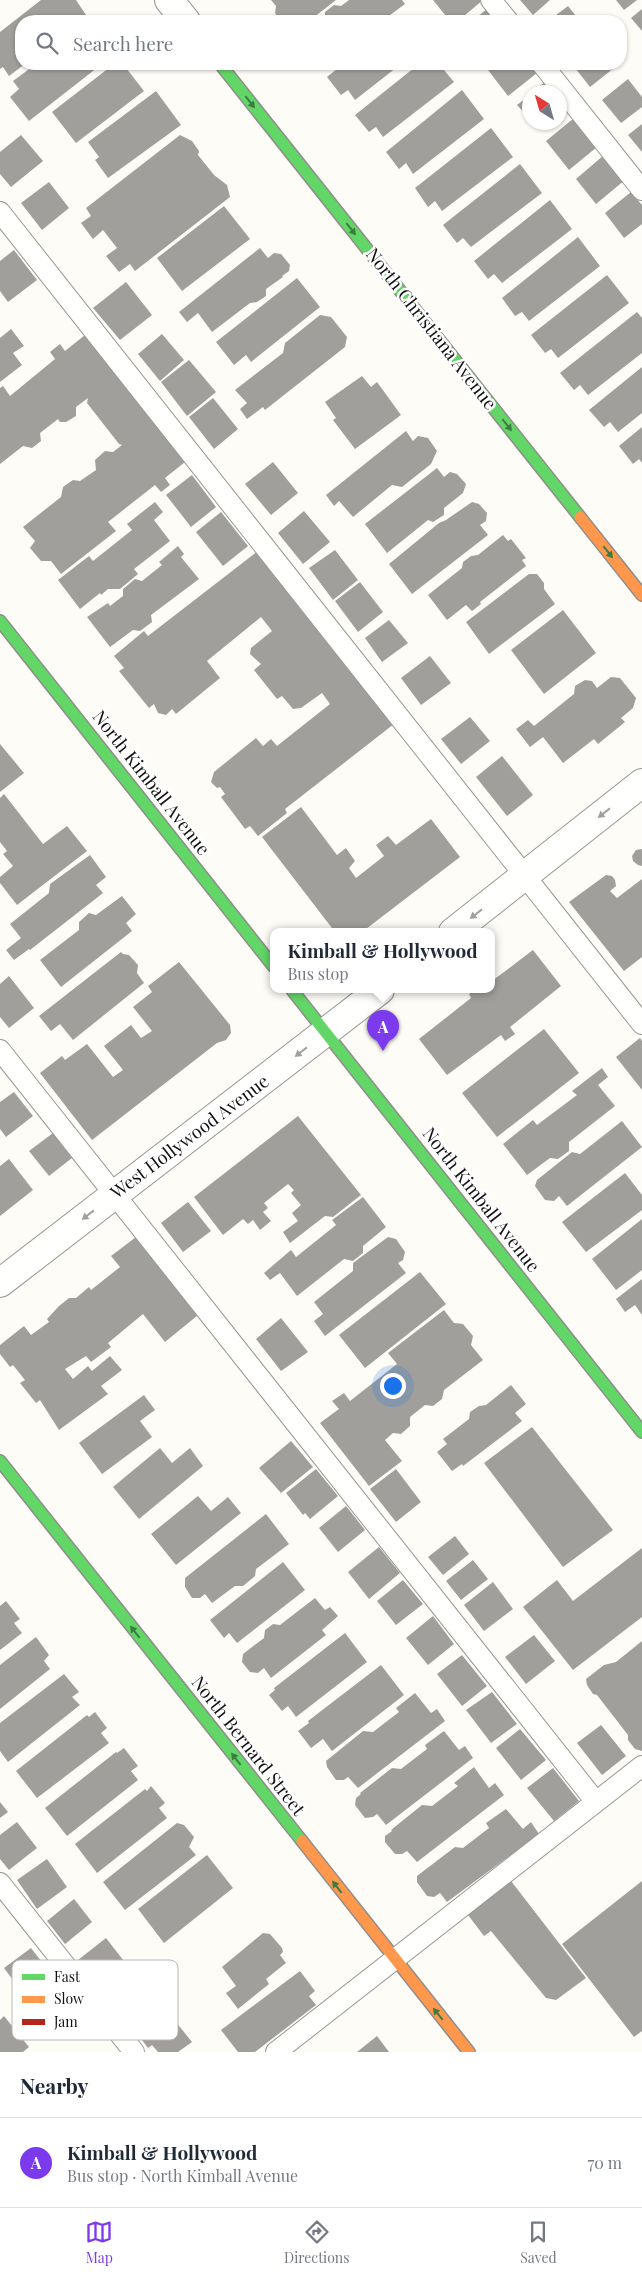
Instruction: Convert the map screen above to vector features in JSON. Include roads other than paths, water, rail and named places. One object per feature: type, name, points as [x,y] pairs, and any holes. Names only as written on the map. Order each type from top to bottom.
[{"type":"street","points":[[169,0],[181,15]]},
{"type":"street","name":"North Christiana Avenue","points":[[225,70],[642,595]]},
{"type":"street","name":"North Kimball Avenue","points":[[0,621],[270,962]]},
{"type":"street","points":[[458,928],[642,783]]},
{"type":"street","name":"North Kimball Avenue","points":[[294,993],[642,1432]]},
{"type":"street","name":"West Hollywood Avenue","points":[[0,1283],[376,993]]},
{"type":"street","name":"North Bernard Street","points":[[0,1461],[469,2052]]},
{"type":"lane","points":[[491,0],[503,15]]},
{"type":"lane","points":[[547,70],[642,190]]},
{"type":"lane","points":[[0,212],[642,1024]]},
{"type":"lane","points":[[0,1050],[596,1802]]},
{"type":"lane","points":[[276,2052],[642,1766]]},
{"type":"lane","points":[[0,1883],[61,1960]]},
{"type":"lane","points":[[124,2040],[134,2052]]},
{"type":"place","name":"Kimball & Hollywood","points":[[383,1051]]}]
